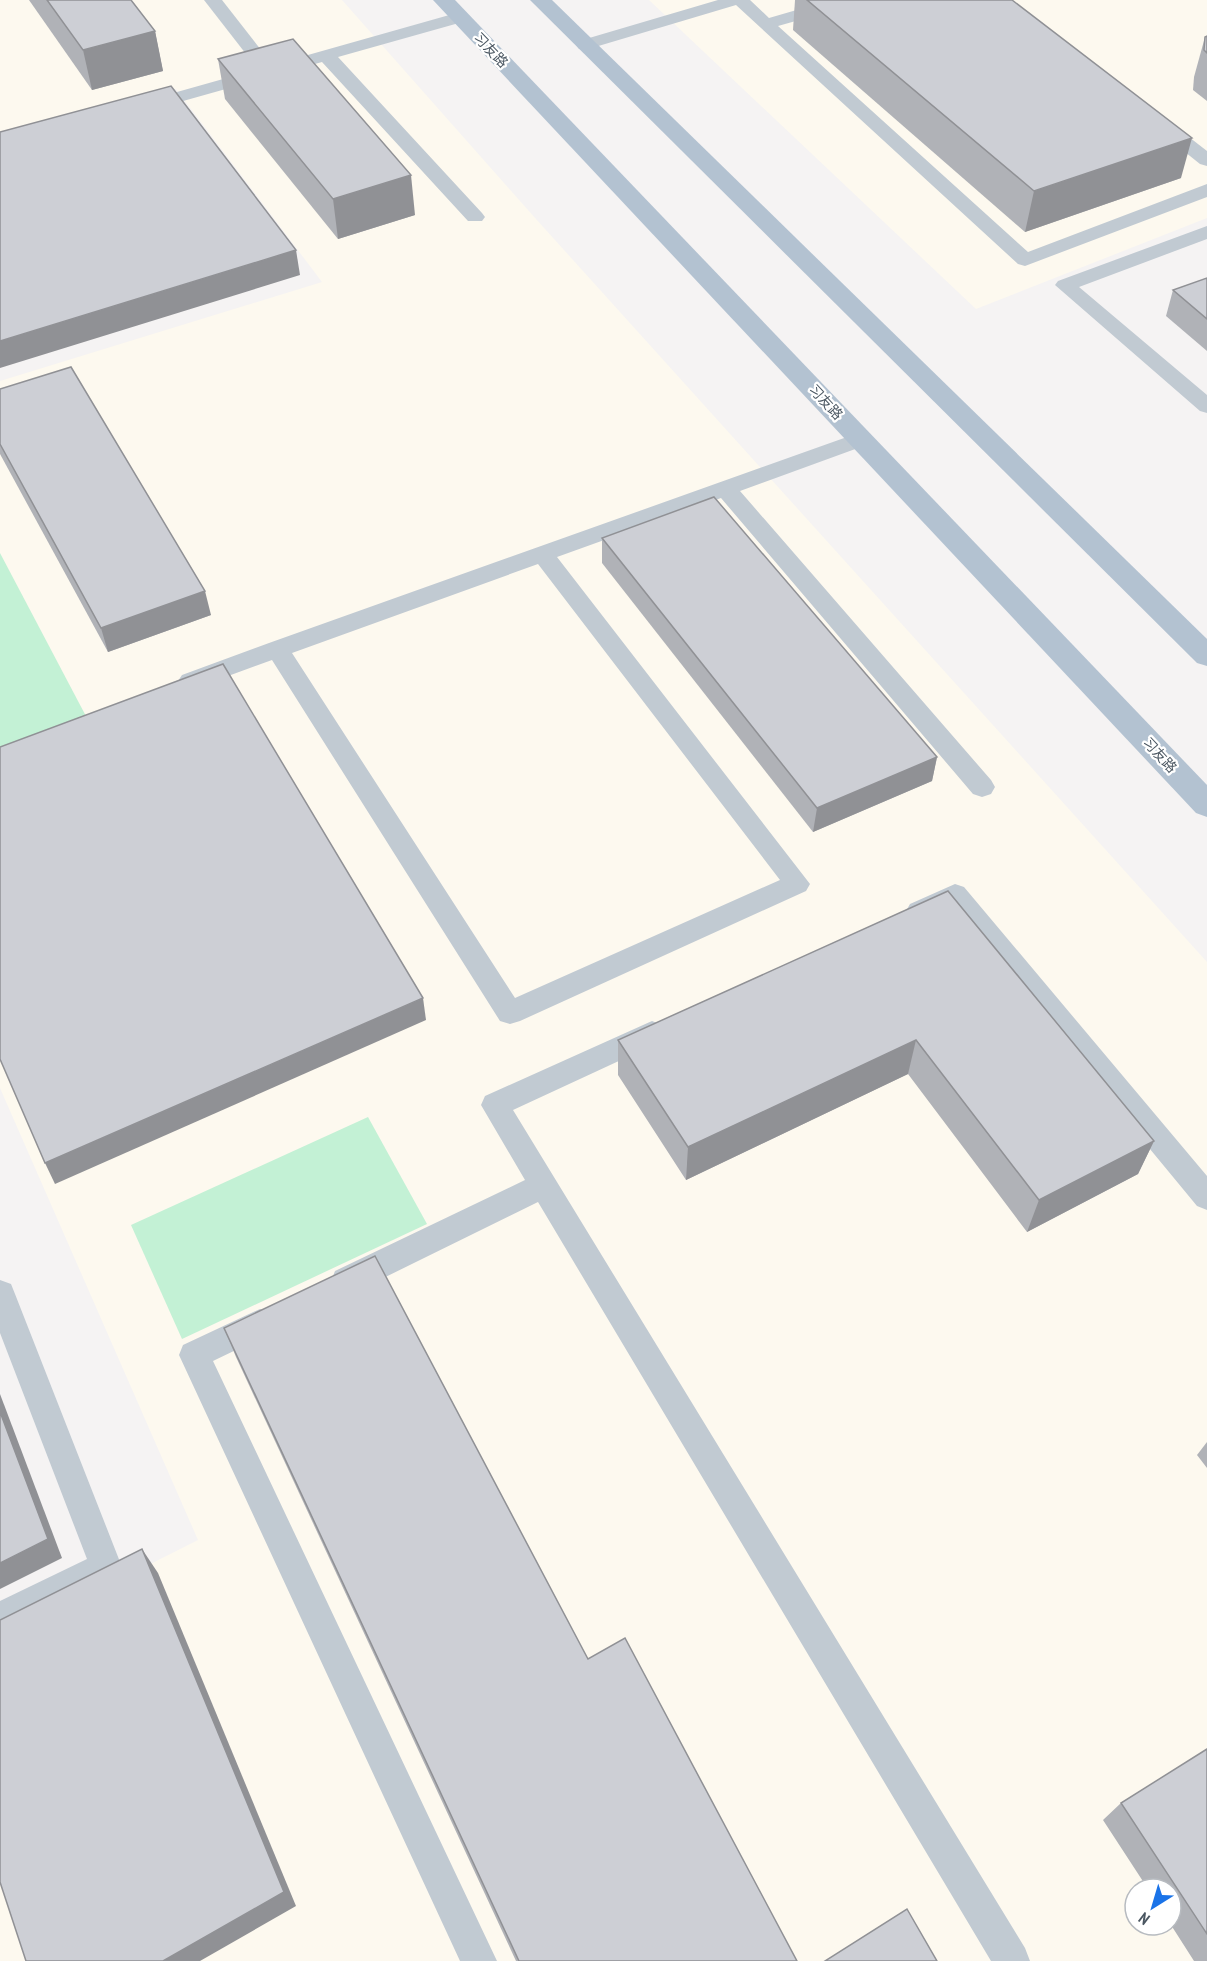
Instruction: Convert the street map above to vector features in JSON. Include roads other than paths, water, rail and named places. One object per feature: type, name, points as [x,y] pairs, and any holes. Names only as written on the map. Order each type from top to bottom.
[{"type":"main road","points":[[540,0],[1207,656]]},
{"type":"main road","name":"习友路","points":[[452,9],[1207,805]]},
{"type":"lane","points":[[213,0],[252,50]]},
{"type":"lane","points":[[585,45],[736,0]]},
{"type":"lane","points":[[740,0],[1025,260],[1207,190]]},
{"type":"lane","points":[[766,24],[850,0]]},
{"type":"lane","points":[[124,113],[326,55],[452,9]]},
{"type":"lane","points":[[326,55],[475,218]]},
{"type":"lane","points":[[1151,116],[1207,160]]},
{"type":"lane","points":[[1207,232],[1065,285],[1207,406]]},
{"type":"lane","points":[[170,688],[861,439]]},
{"type":"lane","points":[[725,488],[982,787]]},
{"type":"lane","points":[[277,650],[510,1013],[797,884],[542,554]]},
{"type":"lane","points":[[891,923],[955,894],[1207,1197]]},
{"type":"lane","points":[[677,1022],[495,1105],[1012,1961]]},
{"type":"lane","points":[[321,1293],[543,1185]]},
{"type":"lane","points":[[0,1294],[106,1567],[0,1619]]},
{"type":"lane","points":[[290,1308],[194,1355],[479,1961]]}]
